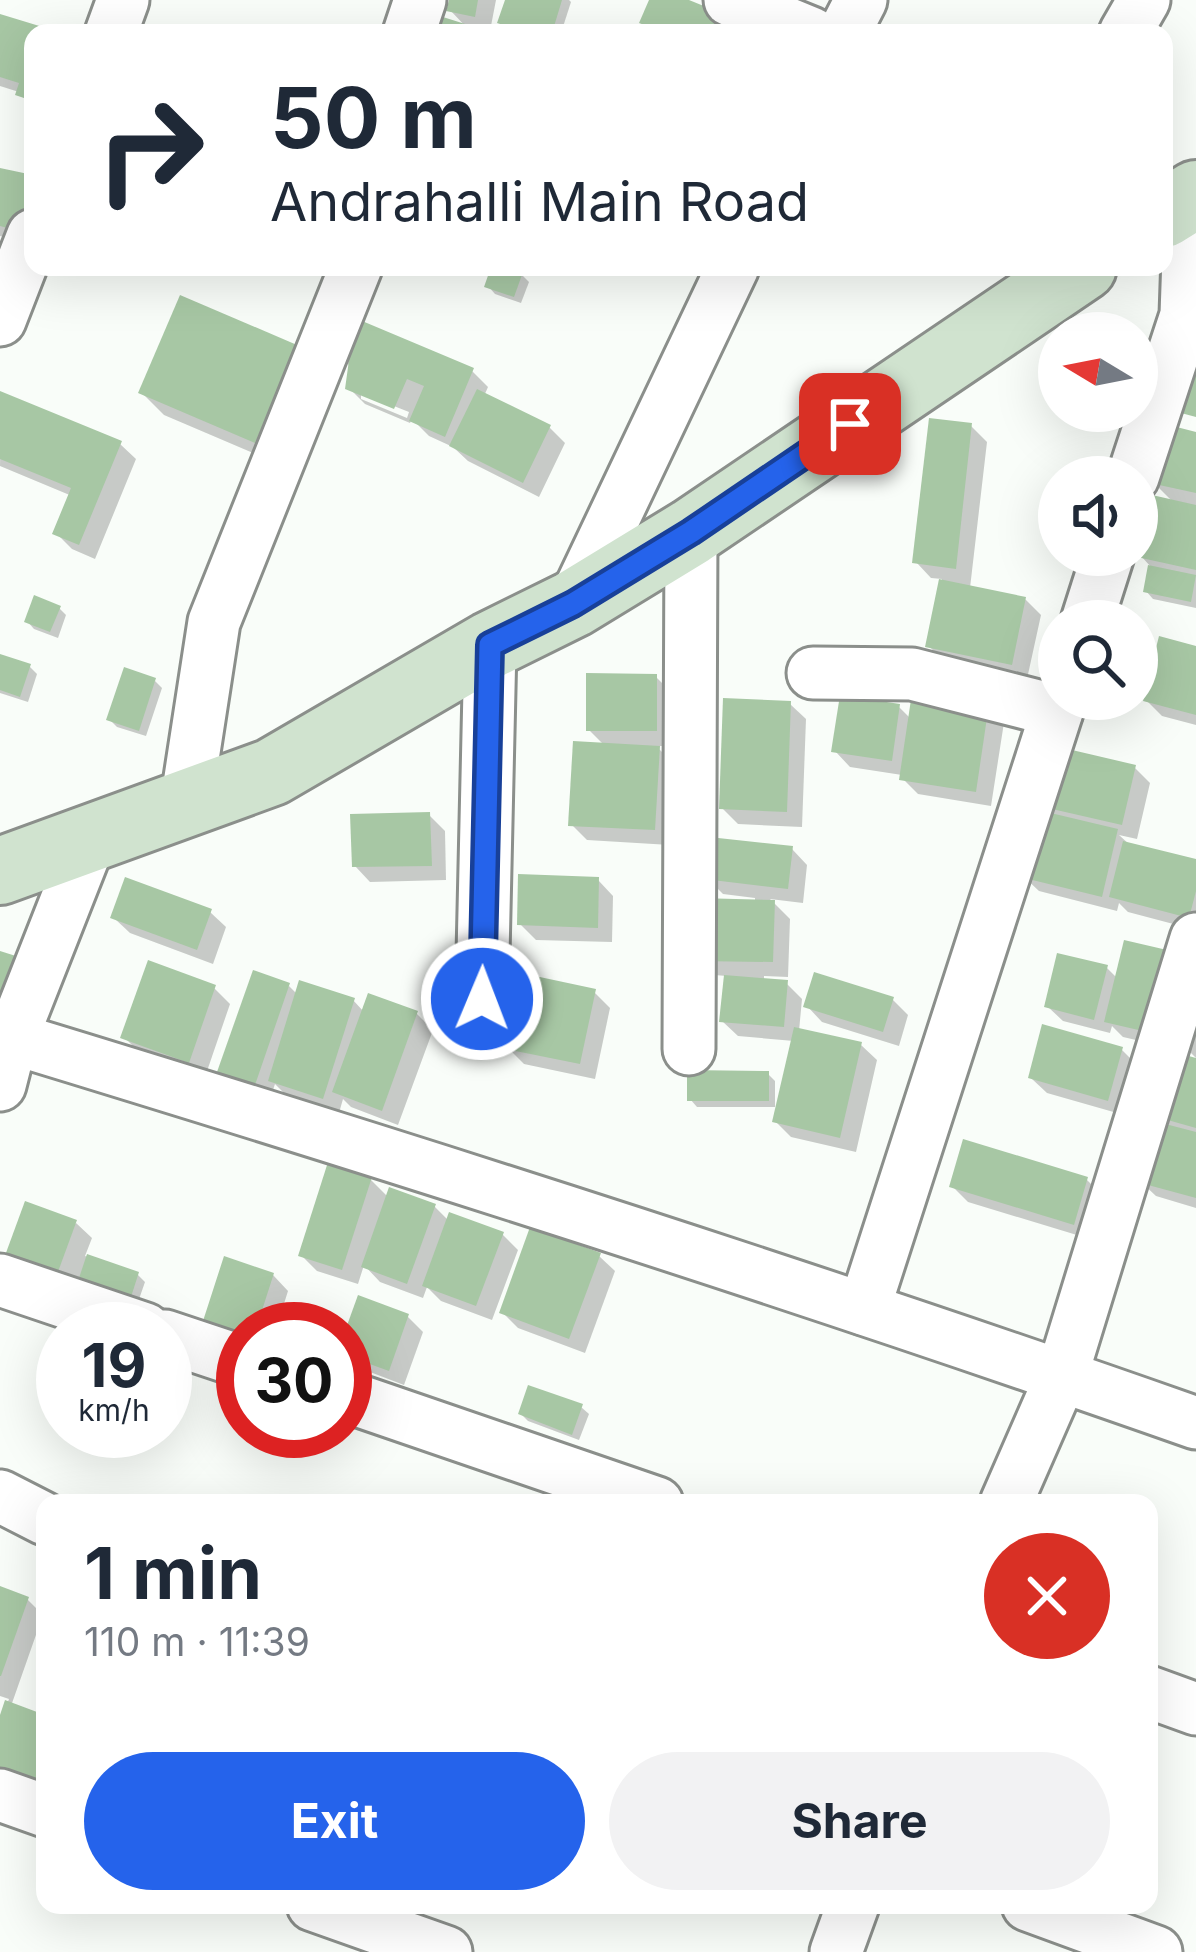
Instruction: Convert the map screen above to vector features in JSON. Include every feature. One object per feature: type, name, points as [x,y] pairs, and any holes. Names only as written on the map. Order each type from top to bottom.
[{"type":"main road","points":[[0,871],[272,772],[490,645],[573,604],[691,532],[1070,276]]},
{"type":"street","points":[[730,0],[789,24]]},
{"type":"street","points":[[1140,456],[1186,315],[1183,202]]},
{"type":"street","points":[[0,320],[24,258]]},
{"type":"street","points":[[186,804],[214,622],[352,276]]},
{"type":"street","points":[[573,604],[729,276]]},
{"type":"street","points":[[689,1049],[691,532]]},
{"type":"street","points":[[482,999],[490,645]]},
{"type":"street","points":[[813,673],[912,674],[1038,701]]},
{"type":"street","points":[[864,1309],[1054,720]]},
{"type":"street","points":[[90,840],[6,1061],[336,1136],[681,1247],[1196,1423]]},
{"type":"street","points":[[1010,1494],[1062,1376],[1196,939]]},
{"type":"street","points":[[0,1280],[65,1302]]},
{"type":"street","points":[[372,1405],[630,1494]]},
{"type":"street","points":[[0,1496],[36,1514]]},
{"type":"street","points":[[1158,1695],[1196,1709]]},
{"type":"street","points":[[0,1795],[36,1808]]},
{"type":"street","points":[[338,1914],[446,1952]]},
{"type":"street","points":[[836,1952],[850,1914]]},
{"type":"street","points":[[1053,1914],[1156,1952]]},
{"type":"building","points":[[449,0],[478,0],[475,17],[446,11]]},
{"type":"building","points":[[505,0],[562,0],[555,24],[497,23]]},
{"type":"building","points":[[649,0],[689,0],[748,24],[642,24]]},
{"type":"building","points":[[427,12],[465,24],[424,24]]},
{"type":"building","points":[[0,14],[33,24],[24,24],[24,98],[15,95],[19,83],[0,77]]},
{"type":"building","points":[[0,168],[24,173],[23,232],[0,226]]},
{"type":"building","points":[[488,276],[522,276],[514,297],[484,287]]},
{"type":"building","points":[[180,295],[297,345],[255,443],[138,393]]},
{"type":"building","points":[[355,318],[474,368],[445,437],[409,421],[424,386],[407,379],[394,409],[345,389],[349,360],[338,359]]},
{"type":"building","points":[[1196,362],[1196,417],[1181,413]]},
{"type":"building","points":[[477,389],[551,425],[523,483],[449,446]]},
{"type":"building","points":[[0,391],[122,441],[79,545],[52,534],[71,488],[0,459]]},
{"type":"building","points":[[929,418],[972,423],[956,569],[912,563]]},
{"type":"building","points":[[1165,424],[1196,432],[1196,493],[1158,485],[1157,456]]},
{"type":"building","points":[[1158,496],[1196,505],[1196,570],[1158,562]]},
{"type":"building","points":[[1158,567],[1196,575],[1191,602],[1143,592],[1146,576],[1158,576]]},
{"type":"building","points":[[939,579],[1026,597],[1012,665],[925,647]]},
{"type":"building","points":[[34,595],[61,606],[50,632],[24,622]]},
{"type":"building","points":[[1159,636],[1196,646],[1196,715],[1158,705]]},
{"type":"building","points":[[0,654],[31,664],[20,697],[0,690]]},
{"type":"building","points":[[124,667],[156,678],[139,731],[106,720]]},
{"type":"building","points":[[586,673],[657,674],[657,731],[586,731]]},
{"type":"building","points":[[913,686],[990,697],[976,792],[899,780]]},
{"type":"building","points":[[840,695],[900,704],[892,761],[831,752]]},
{"type":"building","points":[[723,698],[791,701],[787,812],[719,809]]},
{"type":"building","points":[[573,741],[660,746],[655,830],[568,826]]},
{"type":"building","points":[[1055,746],[1136,765],[1122,825],[1039,806]]},
{"type":"building","points":[[1038,810],[1118,829],[1102,897],[1020,877]]},
{"type":"building","points":[[430,812],[432,866],[352,867],[350,814]]},
{"type":"building","points":[[709,837],[793,846],[788,889],[704,879]]},
{"type":"building","points":[[1123,841],[1196,859],[1196,891],[1189,918],[1109,897]]},
{"type":"building","points":[[518,874],[599,877],[598,928],[517,925]]},
{"type":"building","points":[[125,877],[212,909],[197,950],[110,918]]},
{"type":"building","points":[[698,898],[775,900],[773,962],[696,961]]},
{"type":"building","points":[[1124,940],[1167,950],[1147,1032],[1104,1022]]},
{"type":"building","points":[[0,951],[19,957],[0,1002]]},
{"type":"building","points":[[1057,953],[1108,965],[1094,1020],[1044,1007]]},
{"type":"building","points":[[148,960],[216,985],[189,1063],[120,1038]]},
{"type":"building","points":[[253,970],[290,983],[255,1085],[217,1072]]},
{"type":"building","points":[[814,972],[894,997],[883,1032],[803,1007]]},
{"type":"building","points":[[521,973],[596,989],[580,1064],[505,1049]]},
{"type":"building","points":[[724,975],[788,980],[784,1027],[719,1022]]},
{"type":"building","points":[[299,980],[355,998],[323,1099],[268,1081]]},
{"type":"building","points":[[368,993],[418,1011],[382,1111],[332,1092]]},
{"type":"building","points":[[1042,1024],[1123,1047],[1108,1101],[1028,1078]]},
{"type":"building","points":[[794,1027],[862,1042],[840,1138],[772,1122]]},
{"type":"building","points":[[1174,1052],[1196,1058],[1196,1128],[1157,1117]]},
{"type":"building","points":[[687,1070],[769,1071],[769,1101],[687,1101]]},
{"type":"building","points":[[1154,1121],[1196,1132],[1196,1198],[1137,1182]]},
{"type":"building","points":[[963,1139],[1088,1177],[1074,1225],[949,1187]]},
{"type":"building","points":[[328,1162],[372,1177],[342,1270],[298,1256]]},
{"type":"building","points":[[389,1187],[436,1204],[407,1284],[361,1267]]},
{"type":"building","points":[[25,1201],[77,1220],[55,1280],[3,1261]]},
{"type":"building","points":[[449,1212],[504,1232],[476,1306],[422,1286]]},
{"type":"building","points":[[530,1227],[601,1253],[569,1339],[499,1313]]},
{"type":"building","points":[[87,1254],[139,1272],[130,1300],[78,1281]]},
{"type":"building","points":[[224,1256],[274,1273],[265,1302],[216,1302],[216,1325],[203,1321]]},
{"type":"building","points":[[358,1295],[409,1314],[389,1371],[372,1365],[372,1302],[355,1302]]},
{"type":"building","points":[[528,1385],[583,1404],[572,1435],[518,1414]]},
{"type":"building","points":[[0,1586],[29,1597],[1,1676],[0,1676]]},
{"type":"building","points":[[5,1700],[36,1712],[36,1801],[0,1788],[0,1715]]},
{"type":"route","points":[[482,999],[490,645],[573,604],[691,532],[850,424]]}]
